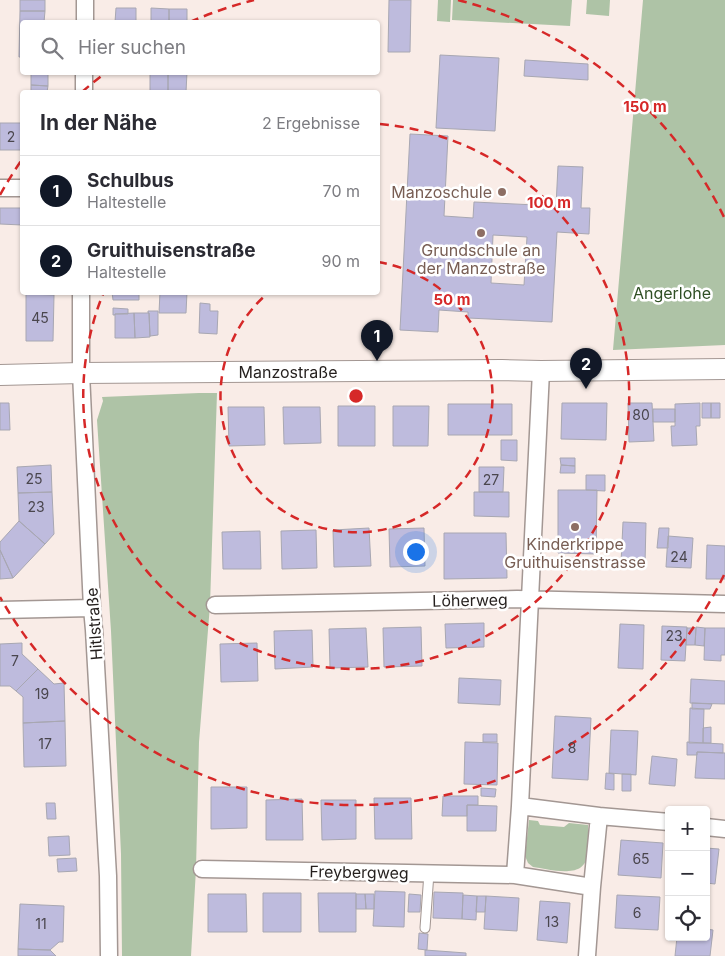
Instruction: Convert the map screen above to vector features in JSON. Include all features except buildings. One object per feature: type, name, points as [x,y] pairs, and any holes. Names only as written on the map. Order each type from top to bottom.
[{"type":"street","points":[[85,0],[85,20]]},
{"type":"street","points":[[84,75],[84,90]]},
{"type":"street","points":[[0,188],[20,188]]},
{"type":"street","name":"Hitlstraße","points":[[81,295],[81,373],[92,608],[108,876],[109,956]]},
{"type":"street","name":"Manzostraße","points":[[0,376],[81,373],[502,370],[541,372],[725,369]]},
{"type":"street","points":[[515,875],[541,372]]},
{"type":"street","name":"Löherweg","points":[[215,605],[530,599],[725,604]]},
{"type":"street","points":[[0,610],[92,608]]},
{"type":"street","points":[[520,806],[665,822]]},
{"type":"street","points":[[588,956],[599,816]]},
{"type":"street","points":[[710,826],[725,828]]},
{"type":"street","name":"Freybergweg","points":[[202,869],[515,875],[592,887]]},
{"type":"lane","points":[[425,928],[429,873]]},
{"type":"green space","points":[[438,0],[451,0],[450,22],[437,21]]},
{"type":"green space","points":[[453,0],[572,0],[570,26],[452,20]]},
{"type":"green space","points":[[587,0],[610,0],[609,16],[586,14]]},
{"type":"green space","name":"Angerlohe","points":[[643,0],[725,0],[725,345],[613,350]]},
{"type":"green space","points":[[217,393],[210,605],[199,742],[196,869],[191,956],[122,956],[121,854],[111,631],[97,420],[103,401],[102,397]]},
{"type":"green space","points":[[529,820],[538,821],[540,825],[564,827],[569,823],[588,825],[587,856],[580,868],[573,871],[556,871],[533,867],[528,863],[525,856]]},
{"type":"place","name":"Manzoschule","points":[[502,192]]},
{"type":"place","name":"Grundschule an der Manzostraße","points":[[481,233]]},
{"type":"place","name":"Schulbus","points":[[377,361]]},
{"type":"place","name":"Gruithuisenstraße","points":[[586,389]]},
{"type":"place","name":"Kinderkrippe Gruithuisenstrasse","points":[[575,527]]}]
